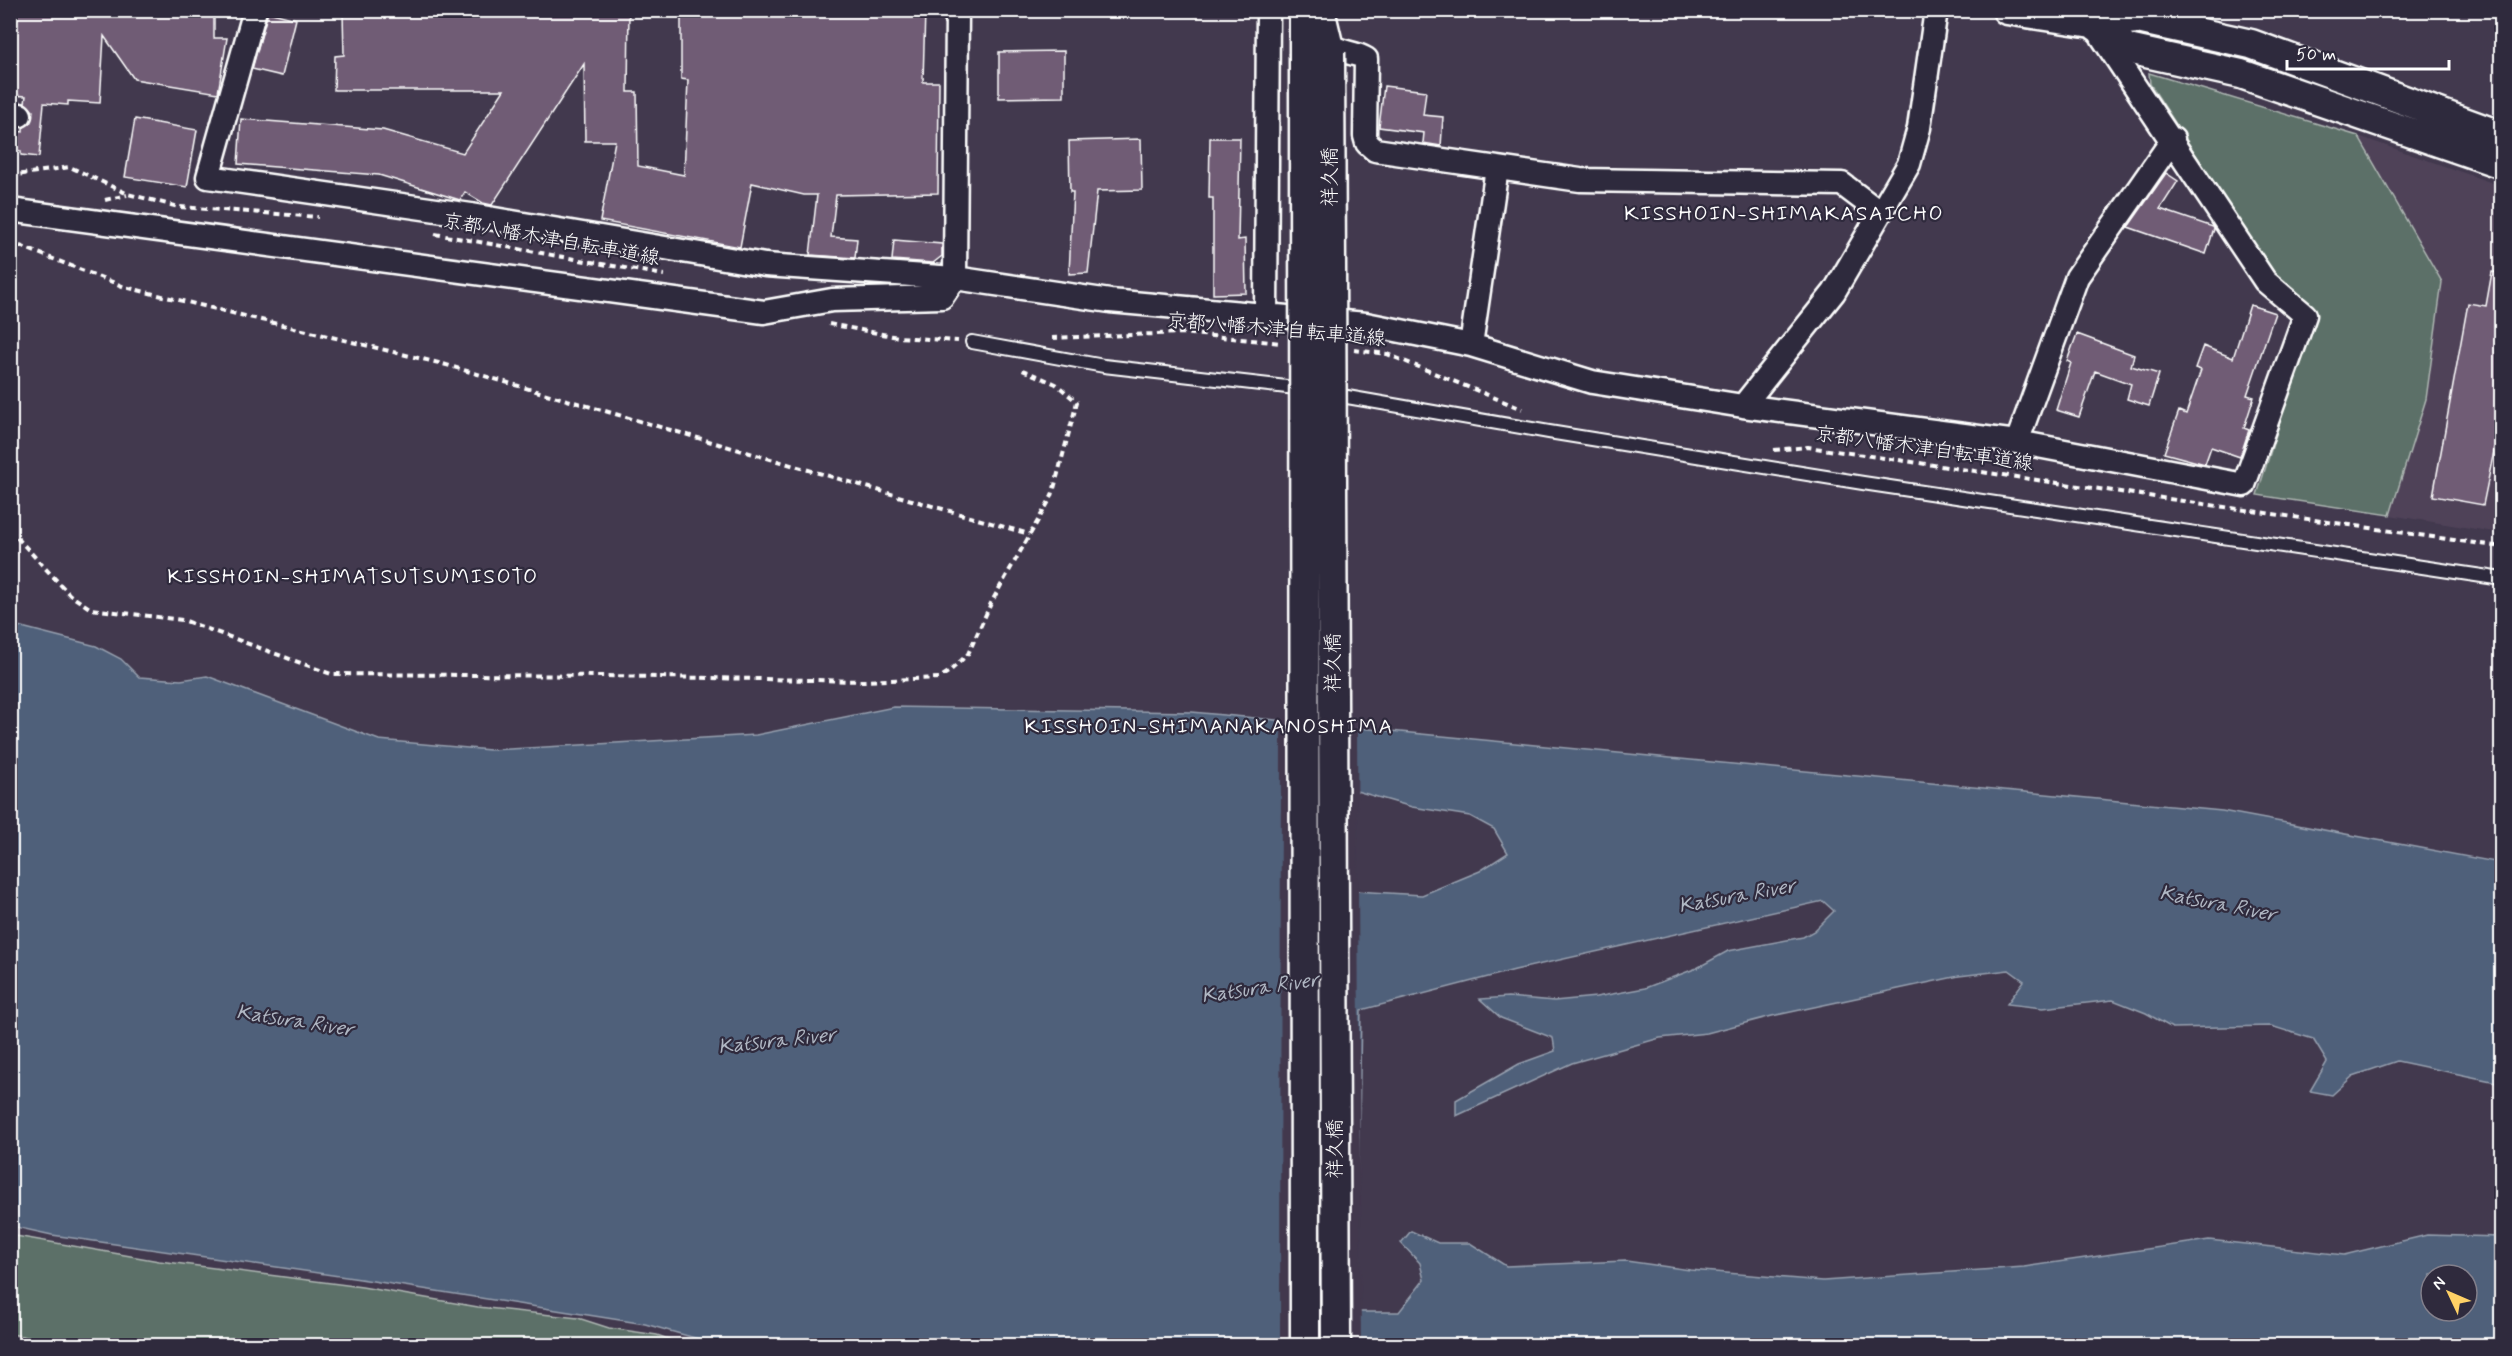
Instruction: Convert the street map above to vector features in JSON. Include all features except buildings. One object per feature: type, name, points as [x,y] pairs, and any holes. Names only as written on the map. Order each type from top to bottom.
[{"type":"street","points":[[255,10],[208,177],[471,215],[765,266],[955,278],[1110,301],[1366,324],[1471,345],[1592,382],[1743,406],[2017,442],[2244,484],[2305,315],[2265,281],[2173,139],[2088,17]]},
{"type":"street","points":[[10,210],[764,312],[831,300],[942,297],[955,278],[957,10]]},
{"type":"street","points":[[1266,315],[1268,10]]},
{"type":"street","points":[[1304,10],[1321,50]]},
{"type":"street","points":[[1320,10],[1321,50]]},
{"type":"street","points":[[1743,406],[1834,292],[1909,164],[1919,128],[1936,10]]},
{"type":"street","points":[[2007,10],[2138,19],[2251,44],[2502,136]]},
{"type":"street","points":[[2088,17],[2128,49],[2241,74],[2502,164]]},
{"type":"street","points":[[1321,50],[1358,54],[1366,59],[1365,136],[1367,143],[1375,150],[1580,180],[1842,184],[1879,212]]},
{"type":"street","name":"祥久橋","points":[[1305,1346],[1321,50]]},
{"type":"street","name":"祥久橋","points":[[1321,50],[1336,1346]]},
{"type":"street","points":[[2017,442],[2077,277],[2173,139]]},
{"type":"street","points":[[1471,345],[1497,168]]},
{"type":"lane","points":[[967,344],[1104,366],[1280,386],[1840,479],[2502,579]]},
{"type":"path","points":[[10,176],[70,167],[128,194],[179,207],[327,218]]},
{"type":"path","name":"京都八幡木津自転車道線","points":[[429,233],[657,272],[668,276]]},
{"type":"path","points":[[10,242],[124,287],[443,364],[1029,534]]},
{"type":"path","points":[[820,322],[898,337],[967,344]]},
{"type":"path","name":"京都八幡木津自転車道線","points":[[1043,339],[1182,333],[1285,344]]},
{"type":"path","points":[[950,341],[967,344]]},
{"type":"path","name":"京都八幡木津自転車道線","points":[[1353,350],[1387,354],[1528,411]]},
{"type":"path","points":[[10,530],[70,595],[91,609],[183,620],[331,674],[863,681],[939,678],[968,654],[992,601],[1052,496],[1077,402],[1056,384],[1014,367]]},
{"type":"path","name":"京都八幡木津自転車道線","points":[[1764,451],[1808,447],[2502,547]]},
{"type":"path","points":[[10,1340],[37,1346]]},
{"type":"shaded area","points":[[2358,136],[2501,186],[2501,533],[2390,515],[2426,399]]},
{"type":"green space","points":[[2149,73],[2358,136],[2442,282],[2426,399],[2390,515],[2257,495],[2315,310],[2297,296],[2268,266],[2150,84]]},
{"type":"green space","points":[[10,1235],[159,1261],[362,1287],[478,1307],[578,1318],[609,1328],[657,1335],[685,1345],[71,1345],[11,1334]]},
{"type":"water","name":"Katsura River","points":[[10,624],[96,646],[121,659],[139,677],[181,680],[207,676],[379,740],[490,750],[756,735],[894,707],[1192,712],[2222,811],[2501,863],[2501,1083],[2397,1061],[2353,1076],[2332,1095],[2310,1091],[2327,1062],[2313,1039],[2271,1026],[2172,1028],[2146,1013],[2113,1000],[2043,1008],[2007,1004],[2024,981],[2009,970],[1959,976],[1772,1016],[1707,1033],[1660,1038],[1572,1063],[1456,1116],[1456,1100],[1519,1064],[1555,1051],[1553,1038],[1501,1018],[1480,999],[1508,997],[1554,1001],[1596,997],[1645,988],[1697,968],[1728,951],[1803,937],[1814,931],[1834,911],[1823,901],[1515,970],[1361,1010],[1356,1312],[1399,1312],[1424,1280],[1420,1263],[1401,1243],[1411,1231],[1438,1243],[1470,1243],[1506,1266],[1626,1261],[1690,1270],[1823,1281],[2024,1267],[2209,1240],[2344,1255],[2427,1235],[2501,1237],[2501,1345],[720,1345],[645,1324],[360,1279],[52,1235],[11,1226]],"holes":[[[1353,790],[1412,807],[1470,816],[1494,829],[1508,853],[1480,871],[1422,895],[1355,891]]]},
{"type":"pier","points":[[1281,717],[1357,725],[1361,1346],[1280,1345]]},
{"type":"district","name":"KISSHOIN-SHIMAKASAICHO","points":[[1784,214]]},
{"type":"district","name":"KISSHOIN-SHIMATSUTSUMISOTO","points":[[353,577]]},
{"type":"district","name":"KISSHOIN-SHIMANAKANOSHIMA","points":[[1209,727]]}]
